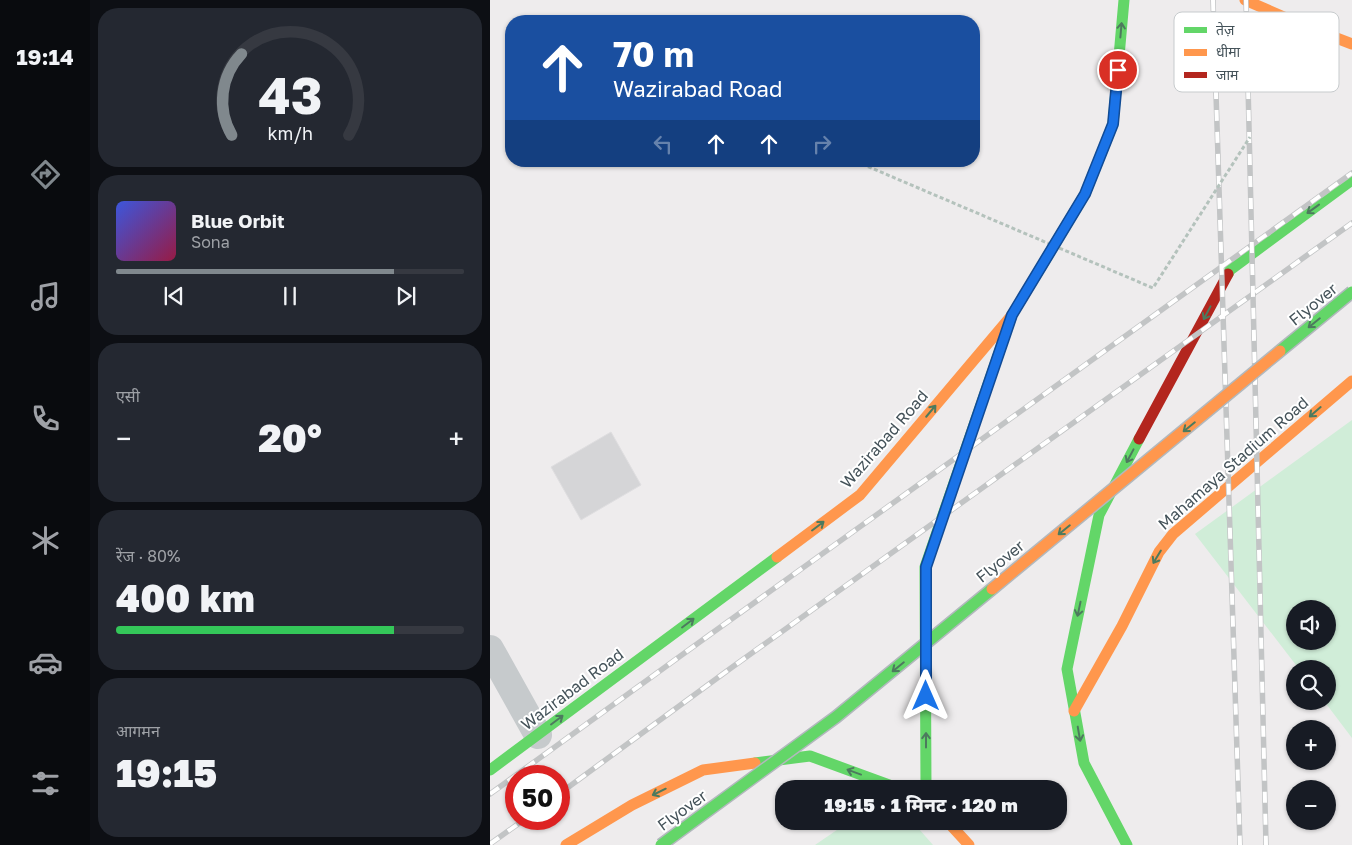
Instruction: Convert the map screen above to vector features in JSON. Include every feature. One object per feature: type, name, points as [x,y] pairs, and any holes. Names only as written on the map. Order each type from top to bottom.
[{"type":"main road","name":"Wazirabad Road","points":[[490,770],[860,495],[1012,315],[1085,194],[1113,124],[1124,0]]},
{"type":"main road","points":[[1245,0],[1272,12]]},
{"type":"main road","points":[[1339,39],[1352,44]]},
{"type":"main road","points":[[1127,845],[1084,763],[1067,669],[1098,515],[1230,270],[1352,180]]},
{"type":"main road","name":"Flyover","points":[[661,845],[836,717],[1352,292]]},
{"type":"main road","points":[[926,780],[926,567],[1012,315]]},
{"type":"main road","name":"Mahamaya Stadium Road","points":[[1074,711],[1122,626],[1159,552],[1173,534],[1352,380]]},
{"type":"main road","points":[[566,845],[632,805],[703,770],[810,756],[875,780]]},
{"type":"main road","points":[[955,830],[969,845]]},
{"type":"street","points":[[490,649],[538,735]]},
{"type":"path","points":[[869,167],[1153,288],[1250,137]]},
{"type":"green space","points":[[1352,420],[1352,738],[1331,710],[1336,710],[1336,660],[1292,660],[1195,534]]},
{"type":"green space","points":[[837,830],[920,830],[933,845],[815,845]]},
{"type":"building","points":[[611,432],[641,485],[581,520],[551,467]]},
{"type":"railway","points":[[1213,0],[1213,12]]},
{"type":"railway","points":[[1246,0],[1246,12]]},
{"type":"railway","points":[[1216,92],[1240,845]]},
{"type":"railway","points":[[1248,92],[1266,845]]},
{"type":"railway","points":[[490,794],[1352,173]]},
{"type":"railway","points":[[570,786],[731,668],[1352,223]]},
{"type":"railway","points":[[490,844],[510,830]]},
{"type":"traffic: fast","points":[[1035,277],[1085,194],[1113,124],[1124,0]]},
{"type":"traffic: fast","points":[[1228,274],[1230,270],[1352,180]]},
{"type":"traffic: fast","points":[[1280,351],[1352,292]]},
{"type":"traffic: fast","points":[[926,780],[925,567],[1012,315]]},
{"type":"traffic: fast","points":[[1127,845],[1084,763],[1067,669],[1099,515],[1139,439]]},
{"type":"traffic: fast","points":[[490,770],[777,557]]},
{"type":"traffic: fast","points":[[661,845],[836,717],[992,589]]},
{"type":"traffic: fast","points":[[755,763],[810,756],[875,780]]},
{"type":"traffic: slow","points":[[1245,0],[1272,12]]},
{"type":"traffic: slow","points":[[1339,39],[1352,44]]},
{"type":"traffic: slow","points":[[777,557],[860,495],[1012,315],[1035,277]]},
{"type":"traffic: slow","points":[[992,589],[1280,351]]},
{"type":"traffic: slow","points":[[1074,711],[1122,626],[1159,552],[1173,534],[1352,381]]},
{"type":"traffic: slow","points":[[566,845],[632,805],[703,770],[755,763]]},
{"type":"traffic: slow","points":[[955,830],[969,845]]},
{"type":"traffic: jam","points":[[1139,439],[1228,274]]},
{"type":"route","points":[[926,696],[926,567],[1012,315],[1085,194],[1113,124],[1118,70]]}]
